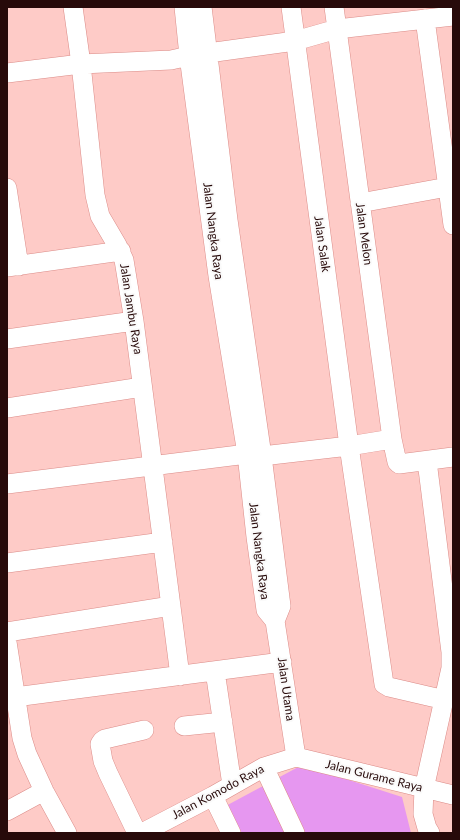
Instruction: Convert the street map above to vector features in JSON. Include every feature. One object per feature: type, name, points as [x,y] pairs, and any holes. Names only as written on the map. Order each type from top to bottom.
[{"type":"street","name":"Jalan Jambu Raya","points":[[73,7],[97,207],[100,216],[124,260],[134,321],[180,676]]},
{"type":"street","name":"Jalan Nangka Raya","points":[[184,7],[189,56],[220,220],[254,455],[264,536],[281,606],[276,621]]},
{"type":"street","name":"Jalan Nangka Raya","points":[[202,7],[208,53],[220,220]]},
{"type":"street","name":"Jalan Salak","points":[[291,7],[349,446],[384,684],[389,687],[445,700]]},
{"type":"street","name":"Jalan Melon","points":[[334,7],[392,439],[398,463],[426,461]]},
{"type":"street","points":[[208,53],[295,41],[337,29],[439,15],[453,225]]},
{"type":"street","points":[[7,73],[81,64],[171,60],[189,56]]},
{"type":"street","points":[[360,203],[450,187]]},
{"type":"street","points":[[7,188],[13,267],[120,251]]},
{"type":"street","points":[[7,339],[134,321]]},
{"type":"street","points":[[7,408],[142,387]]},
{"type":"street","points":[[7,484],[153,466],[349,446],[392,439]]},
{"type":"street","points":[[430,833],[423,814],[424,789],[445,700],[451,668],[451,652],[426,461],[453,457]]},
{"type":"street","points":[[7,563],[163,542]]},
{"type":"street","points":[[7,632],[171,606]]},
{"type":"street","name":"Jalan Utama","points":[[276,621],[296,757]]},
{"type":"street","points":[[7,642],[22,738],[27,754],[44,791],[67,833]]},
{"type":"street","points":[[15,697],[282,662]]},
{"type":"street","points":[[215,671],[232,785]]},
{"type":"street","points":[[184,726],[223,722]]},
{"type":"street","points":[[137,833],[103,761],[100,744],[105,739],[144,730]]},
{"type":"street","name":"Jalan Komodo Raya","points":[[142,833],[264,767],[296,757]]},
{"type":"street","name":"Jalan Gurame Raya","points":[[296,757],[453,795]]},
{"type":"street","points":[[264,767],[295,833]]},
{"type":"street","points":[[7,811],[44,791]]},
{"type":"street","points":[[212,796],[231,833]]},
{"type":"shaded area","points":[[302,765],[402,797],[411,833],[235,833],[222,808]]}]
